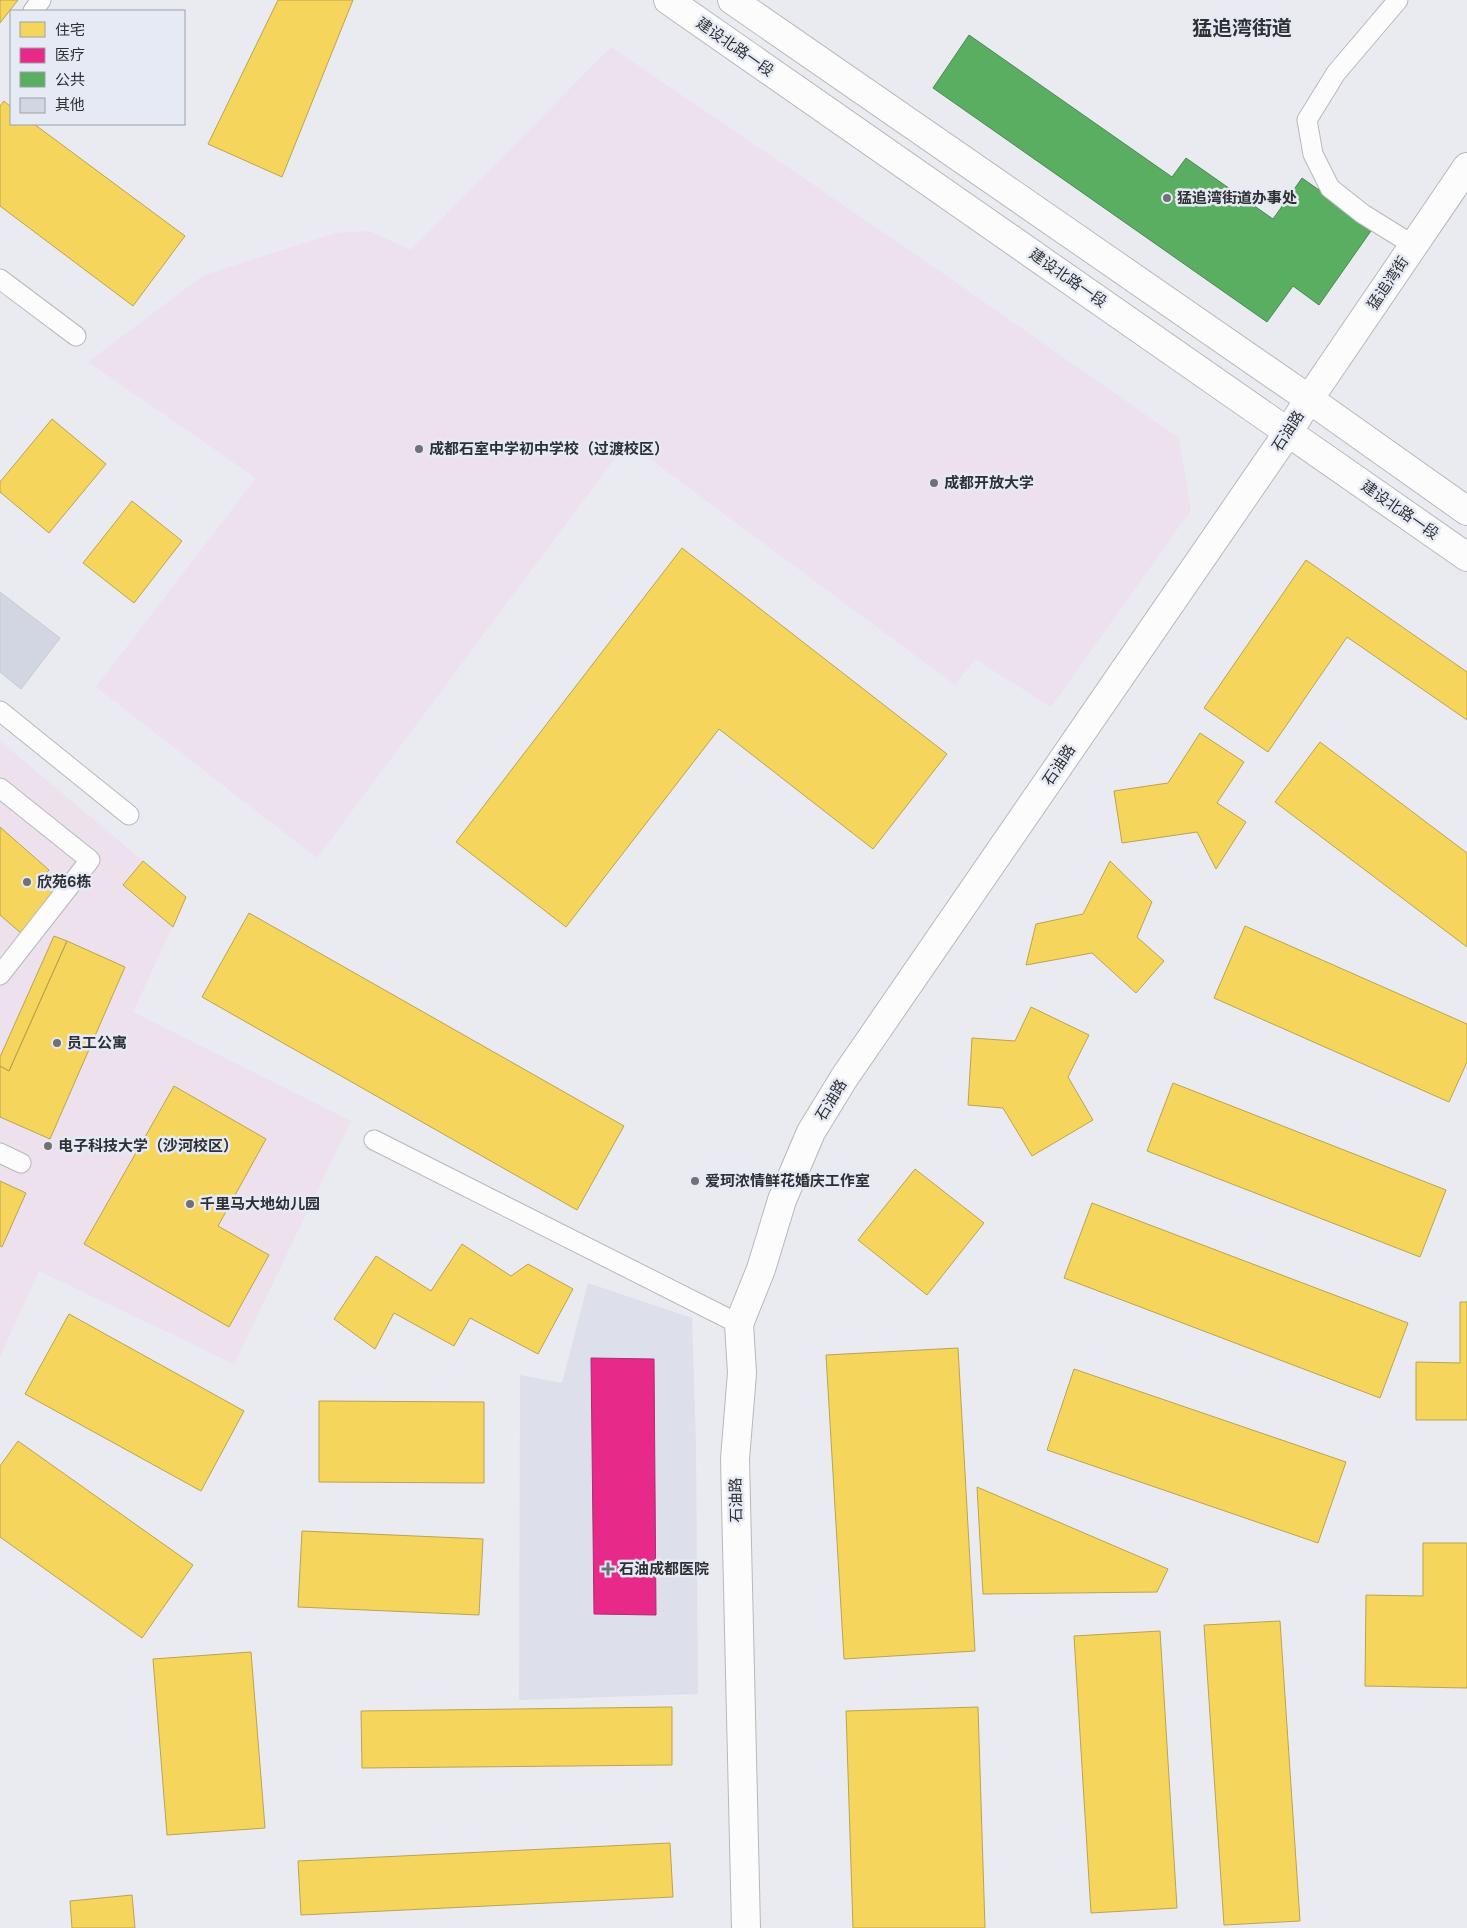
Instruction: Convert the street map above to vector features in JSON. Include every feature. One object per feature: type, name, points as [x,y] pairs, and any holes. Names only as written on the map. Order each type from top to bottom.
[{"type":"street","name":"建设北路一段","points":[[668,0],[1467,557]]},
{"type":"street","points":[[732,0],[1467,511]]},
{"type":"street","name":"猛追湾街","points":[[1308,399],[1467,167]]},
{"type":"street","name":"石油路","points":[[746,1928],[735,1459],[742,1373],[739,1324],[761,1269],[782,1200],[811,1132],[844,1078],[1289,432],[1308,399]]},
{"type":"lane","points":[[1398,0],[1336,73],[1307,120],[1313,154],[1330,188],[1363,214],[1413,245]]},
{"type":"lane","points":[[0,279],[76,336]]},
{"type":"lane","points":[[0,711],[129,815]]},
{"type":"lane","points":[[0,788],[90,860],[1,974]]},
{"type":"lane","points":[[374,1140],[739,1324]]},
{"type":"lane","points":[[0,1153],[21,1163]]},
{"type":"shaded area","name":"成都石室中学初中学校（过渡校区）","points":[[611,47],[905,247],[1179,438],[1191,510],[1051,707],[975,659],[955,685],[627,442],[317,858],[96,687],[256,478],[88,362],[204,275],[336,233],[369,231],[411,250]]},
{"type":"shaded area","points":[[0,741],[186,897],[133,1012],[351,1121],[234,1364],[39,1271],[0,1357]]},
{"type":"shaded area","name":"石油成都医院","points":[[588,1283],[692,1318],[696,1444],[698,1694],[519,1700],[520,1375],[562,1383]]},
{"type":"building: 住宅","points":[[0,0],[18,0],[10,10],[0,23]]},
{"type":"building: 住宅","points":[[278,0],[353,0],[282,177],[208,144]]},
{"type":"building: 住宅","points":[[4,101],[10,106],[10,125],[35,125],[185,236],[133,306],[0,206],[0,106]]},
{"type":"building: 住宅","points":[[52,419],[106,464],[49,533],[0,492],[0,482]]},
{"type":"building: 住宅","points":[[132,501],[182,541],[134,603],[83,563]]},
{"type":"building: 住宅","points":[[682,548],[947,754],[873,849],[719,729],[566,927],[456,842]]},
{"type":"building: 住宅","points":[[1306,560],[1467,672],[1467,720],[1347,637],[1268,752],[1204,708]]},
{"type":"building: 住宅","points":[[1200,733],[1244,762],[1217,803],[1246,822],[1216,869],[1197,832],[1122,843],[1114,791],[1168,783]]},
{"type":"building: 住宅","points":[[1320,742],[1467,853],[1467,947],[1275,802]]},
{"type":"building: 住宅","name":"欣苑6栋","points":[[0,827],[49,870],[45,875],[61,888],[22,934],[0,915]]},
{"type":"building: 住宅","points":[[143,861],[186,897],[173,927],[123,885]]},
{"type":"building: 住宅","points":[[1110,861],[1152,902],[1137,937],[1164,961],[1136,993],[1092,953],[1026,965],[1036,924],[1083,914]]},
{"type":"building: 住宅","points":[[249,913],[624,1126],[577,1210],[202,997]]},
{"type":"building: 住宅","points":[[1245,926],[1467,1024],[1467,1062],[1449,1102],[1214,998]]},
{"type":"building: 住宅","points":[[54,936],[67,941],[9,1071],[0,1066],[0,1057]]},
{"type":"building: 住宅","name":"员工公寓","points":[[67,941],[125,967],[50,1139],[0,1117],[0,1066],[9,1071]]},
{"type":"building: 住宅","points":[[1031,1007],[1089,1035],[1068,1077],[1093,1120],[1032,1156],[1003,1108],[968,1105],[972,1038],[1015,1041]]},
{"type":"building: 住宅","points":[[1173,1083],[1446,1190],[1420,1257],[1147,1151]]},
{"type":"building: 住宅","points":[[174,1086],[266,1139],[218,1226],[269,1255],[229,1327],[84,1244]]},
{"type":"building: 住宅","points":[[915,1169],[984,1223],[927,1295],[858,1240]]},
{"type":"building: 住宅","points":[[0,1181],[26,1193],[2,1247],[0,1246]]},
{"type":"building: 住宅","points":[[1092,1203],[1408,1323],[1380,1398],[1064,1278]]},
{"type":"building: 住宅","points":[[462,1244],[511,1276],[528,1264],[573,1289],[538,1354],[470,1318],[454,1346],[394,1313],[375,1349],[334,1319],[376,1256],[431,1291]]},
{"type":"building: 住宅","points":[[1460,1302],[1467,1302],[1467,1420],[1416,1420],[1416,1362],[1460,1363]]},
{"type":"building: 住宅","points":[[69,1314],[244,1411],[201,1491],[25,1394]]},
{"type":"building: 住宅","points":[[958,1348],[975,1651],[844,1659],[826,1355]]},
{"type":"building: 住宅","points":[[1074,1369],[1346,1462],[1318,1543],[1047,1450]]},
{"type":"building: 住宅","points":[[319,1401],[484,1402],[484,1483],[319,1482]]},
{"type":"building: 住宅","points":[[18,1441],[193,1565],[142,1638],[0,1537],[0,1466]]},
{"type":"building: 住宅","points":[[977,1487],[1168,1569],[1157,1592],[983,1594]]},
{"type":"building: 住宅","points":[[302,1531],[483,1539],[479,1615],[298,1607]]},
{"type":"building: 住宅","points":[[1423,1543],[1467,1543],[1467,1688],[1365,1686],[1366,1595],[1423,1596]]},
{"type":"building: 住宅","points":[[1280,1621],[1300,1921],[1224,1925],[1204,1625]]},
{"type":"building: 住宅","points":[[1160,1631],[1177,1908],[1091,1913],[1074,1636]]},
{"type":"building: 住宅","points":[[251,1652],[265,1828],[167,1835],[153,1659]]},
{"type":"building: 住宅","points":[[672,1707],[672,1765],[362,1768],[361,1711]]},
{"type":"building: 住宅","points":[[978,1707],[985,1928],[853,1928],[846,1711]]},
{"type":"building: 住宅","points":[[670,1843],[673,1897],[301,1915],[298,1861]]},
{"type":"building: 住宅","points":[[132,1895],[135,1928],[72,1928],[70,1901]]},
{"type":"building: 医疗","points":[[591,1358],[654,1359],[656,1615],[594,1614]]},
{"type":"building: 公共","name":"猛追湾街道办事处","points":[[969,35],[1172,177],[1186,158],[1273,219],[1302,178],[1373,228],[1319,305],[1293,286],[1267,322],[933,88]]},
{"type":"building: 其他","points":[[0,592],[60,638],[21,689],[0,672]]},
{"type":"place","name":"猛追湾街道办事处","points":[[1167,198]]},
{"type":"place","name":"成都石室中学初中学校（过渡校区）","points":[[419,449]]},
{"type":"place","name":"成都开放大学","points":[[934,483]]},
{"type":"place","name":"欣苑6栋","points":[[27,882]]},
{"type":"place","name":"员工公寓","points":[[57,1043]]},
{"type":"place","name":"电子科技大学（沙河校区）","points":[[48,1146]]},
{"type":"place","name":"爱珂浓情鲜花婚庆工作室","points":[[695,1181]]},
{"type":"place","name":"千里马大地幼儿园","points":[[190,1204]]},
{"type":"place","name":"石油成都医院","points":[[608,1569]]},
{"type":"district","name":"猛追湾街道","points":[[1242,28]]}]
